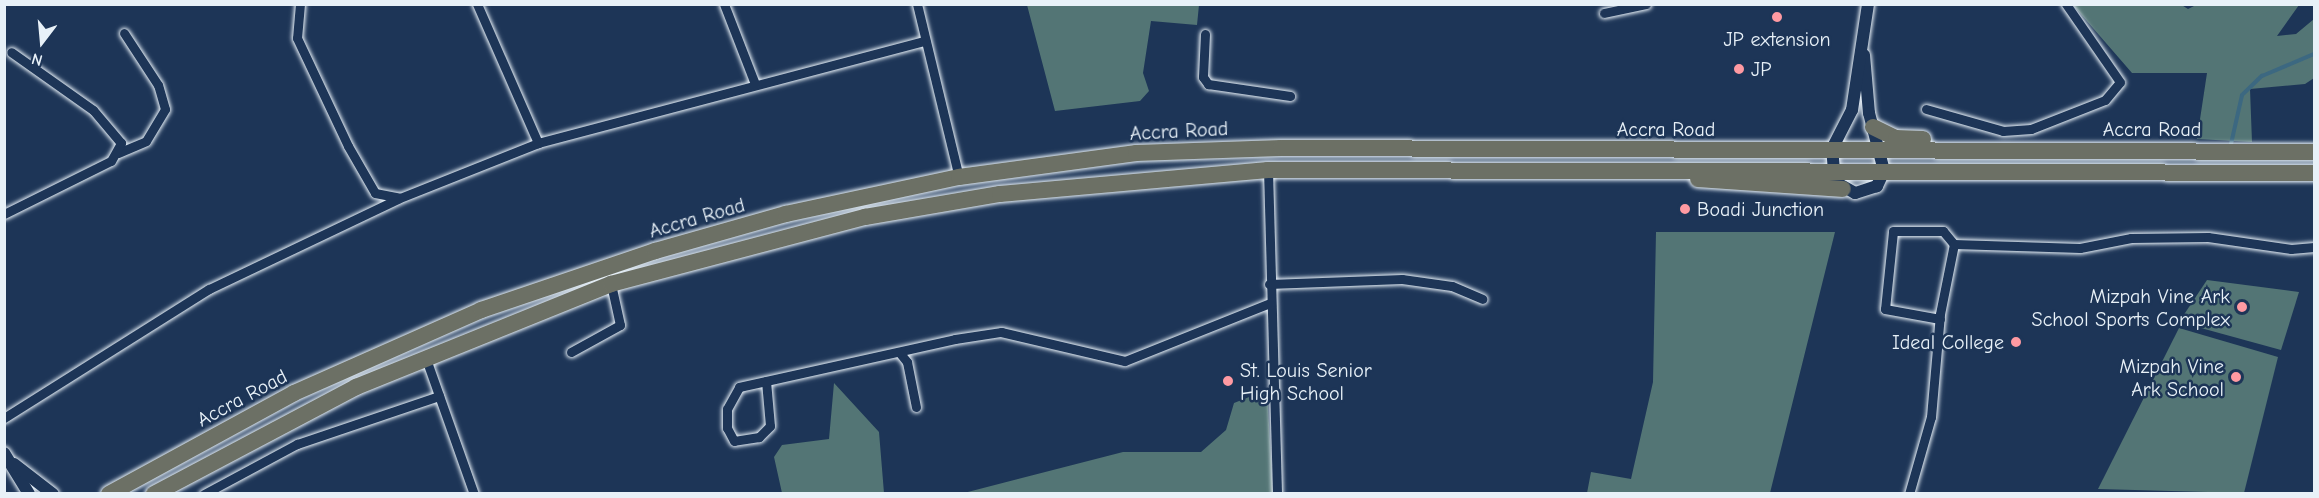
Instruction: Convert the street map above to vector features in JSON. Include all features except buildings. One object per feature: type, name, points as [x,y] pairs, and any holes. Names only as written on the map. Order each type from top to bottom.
[{"type":"highway","points":[[1873,127],[1896,138],[1994,142],[2018,150]]},
{"type":"highway","name":"Accra Road","points":[[109,494],[294,393],[481,310],[669,247],[958,177],[1210,149],[2314,152]]},
{"type":"highway","name":"Accra Road","points":[[154,494],[261,434],[425,356],[611,284],[912,208],[1057,188],[1268,170],[2314,173]]},
{"type":"highway","points":[[1650,172],[1730,184],[1843,189]]},
{"type":"street","points":[[300,4],[297,38],[348,146],[375,193],[400,198]]},
{"type":"street","points":[[477,4],[538,143]]},
{"type":"street","points":[[724,4],[755,84]]},
{"type":"street","points":[[917,4],[958,177]]},
{"type":"street","points":[[1604,13],[1646,4]]},
{"type":"street","points":[[1864,56],[1873,127],[1881,150],[1884,171],[1869,191],[1843,189],[1830,170],[1832,149],[1849,119],[1864,56],[1868,4]]},
{"type":"street","points":[[1926,109],[2002,131],[2031,129],[2105,100],[2120,82],[2066,4]]},
{"type":"street","points":[[4,214],[118,153],[146,141],[165,109],[158,85],[124,33]]},
{"type":"street","points":[[1205,34],[1203,77],[1208,84],[1290,96]]},
{"type":"street","points":[[4,418],[209,289],[400,198],[538,143],[925,41]]},
{"type":"street","points":[[11,52],[93,110],[116,133],[118,153]]},
{"type":"street","points":[[1268,170],[1269,284],[1277,494]]},
{"type":"street","points":[[1940,320],[1885,309],[1893,231],[1943,231],[1954,244],[2080,248],[2131,238],[2208,237],[2291,249],[2314,247]]},
{"type":"street","points":[[1909,494],[1931,417],[1940,320],[1954,244]]},
{"type":"street","points":[[1269,284],[1402,279],[1461,288],[1482,299]]},
{"type":"street","points":[[571,352],[620,325],[611,284]]},
{"type":"street","points":[[766,381],[770,426],[759,437],[734,441],[727,428],[727,409],[739,387],[766,381],[898,352],[1001,332],[1125,361],[1270,303]]},
{"type":"street","points":[[898,352],[907,362],[916,407]]},
{"type":"street","points":[[425,356],[474,494]]},
{"type":"street","points":[[204,494],[297,444],[439,396]]},
{"type":"street","points":[[4,453],[14,464],[54,494]]},
{"type":"street","points":[[14,464],[29,494]]},
{"type":"green space","points":[[1027,4],[1199,5],[1197,25],[1151,21],[1143,73],[1149,91],[1140,101],[1055,111]]},
{"type":"green space","points":[[2180,4],[2188,9],[2198,4],[2299,5],[2277,36],[2296,34],[2314,19],[2314,78],[2305,84],[2250,89],[2252,142],[2197,139],[2207,73],[2132,73],[2073,5]]},
{"type":"green space","points":[[1656,232],[1835,232],[1770,493],[1587,493],[1591,472],[1631,479],[1653,382]]},
{"type":"green space","name":"Mizpah Vine Ark School Sports Complex","points":[[2207,280],[2299,292],[2281,350],[2179,322]]},
{"type":"green space","points":[[2179,328],[2278,357],[2244,493],[2098,489]]},
{"type":"green space","points":[[834,383],[879,432],[884,493],[782,493],[774,457],[782,445],[829,439]]},
{"type":"green space","points":[[1267,390],[1273,493],[960,494],[1123,452],[1201,452],[1226,430],[1234,403]]},
{"type":"waterway","points":[[2231,144],[2242,95],[2262,76],[2314,54]]},
{"type":"place","name":"JP extension","points":[[1777,17]]},
{"type":"place","name":"JP","points":[[1739,69]]},
{"type":"place","name":"Boadi Junction","points":[[1685,209]]},
{"type":"place","name":"Mizpah Vine Ark School Sports Complex","points":[[2242,307]]},
{"type":"place","name":"Ideal College","points":[[2016,342]]},
{"type":"place","name":"Mizpah Vine Ark School","points":[[2236,377]]},
{"type":"place","name":"St. Louis Senior High School","points":[[1228,381]]}]
